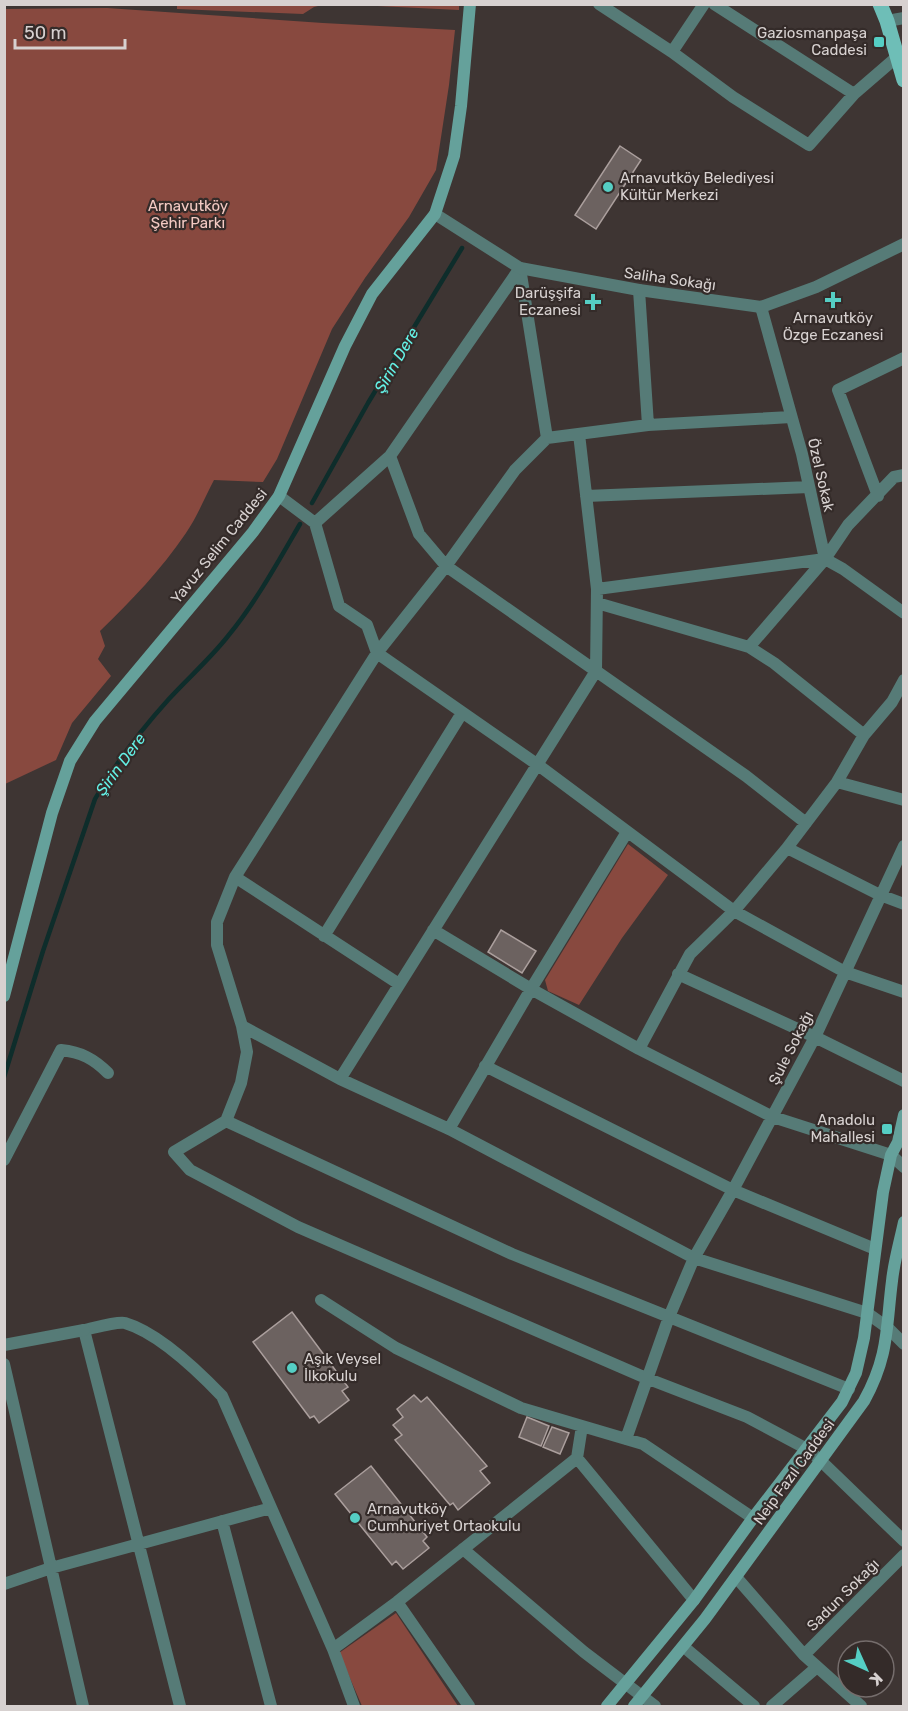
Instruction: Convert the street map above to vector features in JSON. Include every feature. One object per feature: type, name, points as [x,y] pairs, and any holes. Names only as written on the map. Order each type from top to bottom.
[{"type":"main road","name":"Yavuz Selim Caddesi","points":[[4,996],[52,813],[70,761],[94,721],[253,532],[279,496],[345,346],[372,294],[435,214],[454,156],[470,4]]},
{"type":"main road","points":[[880,4],[898,56],[903,80]]},
{"type":"main road","points":[[607,1707],[694,1600],[753,1518],[842,1402],[849,1389],[859,1360],[883,1192],[897,1154],[903,1115]]},
{"type":"main road","name":"Neip Fazıl Caddesi","points":[[634,1707],[684,1647],[864,1401],[885,1351],[892,1279],[903,1222]]},
{"type":"street","points":[[599,4],[672,52],[733,97],[809,145],[854,94],[898,56]]},
{"type":"street","points":[[672,52],[704,4]]},
{"type":"street","points":[[714,4],[854,94]]},
{"type":"street","points":[[887,21],[903,18]]},
{"type":"street","name":"Saliha Sokağı","points":[[435,214],[520,268],[639,290],[761,307],[816,287],[903,244]]},
{"type":"street","points":[[520,268],[547,438]]},
{"type":"street","points":[[315,523],[390,456],[520,268]]},
{"type":"street","points":[[639,290],[648,425]]},
{"type":"street","name":"Özel Sokak","points":[[761,307],[791,417],[825,559]]},
{"type":"street","points":[[878,496],[838,390],[903,358]]},
{"type":"street","points":[[791,417],[648,425],[547,438],[515,470],[446,566],[376,653],[235,877],[217,922],[217,945],[248,1052],[241,1083],[226,1121],[174,1152],[190,1170],[298,1227],[646,1378],[747,1417],[807,1449],[903,1541]]},
{"type":"street","points":[[340,1079],[596,671],[597,589],[579,434]]},
{"type":"street","points":[[390,456],[419,534],[446,566],[746,776],[806,823]]},
{"type":"street","points":[[749,647],[825,559],[848,525],[894,477],[903,475]]},
{"type":"street","points":[[586,496],[809,488]]},
{"type":"street","points":[[279,496],[315,523],[339,606],[367,625],[376,653],[538,765],[735,911],[845,972],[903,992]]},
{"type":"street","points":[[597,589],[825,559],[843,569],[903,613]]},
{"type":"street","points":[[597,603],[749,647],[774,663],[864,735]]},
{"type":"street","points":[[639,1049],[690,954],[735,911],[787,848],[837,782],[864,735],[892,702],[903,680]]},
{"type":"street","points":[[324,936],[462,712]]},
{"type":"street","points":[[837,782],[903,800]]},
{"type":"street","points":[[449,1129],[627,832]]},
{"type":"street","name":"Şule Sokağı","points":[[626,1439],[646,1378],[694,1258],[815,1037],[903,846]]},
{"type":"street","points":[[787,848],[880,896],[903,904]]},
{"type":"street","points":[[235,877],[399,984]]},
{"type":"street","points":[[433,930],[531,989],[639,1049],[773,1117],[897,1154],[903,1167]]},
{"type":"street","points":[[678,974],[815,1037],[903,1081]]},
{"type":"street","points":[[242,1026],[340,1079],[449,1129],[694,1258],[867,1313],[888,1328],[903,1344]]},
{"type":"street","points":[[4,1160],[61,1050],[73,1051],[95,1060],[108,1073]]},
{"type":"street","points":[[485,1066],[733,1190],[875,1249]]},
{"type":"street","points":[[226,1121],[512,1254],[849,1389]]},
{"type":"street","points":[[321,1300],[396,1348],[521,1408],[643,1444],[753,1518]]},
{"type":"street","points":[[4,1345],[123,1322],[149,1335],[194,1366],[222,1395],[333,1649],[354,1707]]},
{"type":"street","points":[[84,1330],[180,1707]]},
{"type":"street","points":[[4,1364],[83,1707]]},
{"type":"street","points":[[333,1649],[397,1602],[577,1458],[582,1426]]},
{"type":"street","points":[[577,1458],[694,1600]]},
{"type":"street","points":[[4,1584],[51,1568],[271,1508]]},
{"type":"street","points":[[222,1521],[272,1707]]},
{"type":"street","points":[[463,1549],[584,1652],[655,1707]]},
{"type":"street","name":"Sadun Sokağı","points":[[804,1655],[903,1555]]},
{"type":"street","points":[[736,1576],[804,1655],[861,1707]]},
{"type":"street","points":[[397,1602],[469,1707]]},
{"type":"street","points":[[684,1647],[754,1707]]},
{"type":"street","points":[[772,1707],[817,1666]]},
{"type":"green space","points":[[177,4],[322,5],[303,14],[177,9]]},
{"type":"green space","points":[[357,5],[459,5],[459,10]]},
{"type":"green space","name":"Arnavutköy Şehir Parkı","points":[[107,8],[455,30],[449,85],[436,170],[409,217],[332,329],[277,459],[263,482],[214,480],[194,520],[176,547],[145,585],[100,631],[105,646],[98,659],[111,676],[72,723],[56,760],[5,784],[5,9]]},
{"type":"green space","points":[[628,844],[668,875],[622,938],[579,1005],[548,991],[545,980]]},
{"type":"green space","points":[[396,1613],[458,1706],[362,1706],[339,1653]]},
{"type":"building","name":"Arnavutköy Belediyesi Kültür Merkezi","points":[[620,146],[641,160],[596,229],[575,215]]},
{"type":"building","points":[[501,930],[536,951],[522,973],[488,952]]},
{"type":"building","points":[[292,1312],[348,1387],[342,1391],[349,1400],[319,1423],[314,1416],[310,1418],[253,1342]]},
{"type":"building","points":[[414,1395],[421,1402],[427,1397],[487,1466],[480,1471],[490,1483],[458,1510],[453,1503],[450,1505],[395,1440],[402,1435],[393,1425],[403,1417],[397,1409]]},
{"type":"building","points":[[527,1417],[549,1426],[541,1446],[519,1437]]},
{"type":"building","points":[[552,1427],[569,1433],[560,1454],[543,1447]]},
{"type":"building","points":[[371,1466],[427,1537],[423,1541],[429,1548],[403,1569],[396,1561],[392,1565],[335,1494]]},
{"type":"waterway","name":"Şirin Dere","points":[[312,503],[368,403],[462,248]]},
{"type":"waterway","name":"Şirin Dere","points":[[4,1077],[43,951],[95,799],[120,760],[148,723],[214,653],[248,610],[300,524]]},
{"type":"place","name":"Gaziosmanpaşa Caddesi","points":[[879,42]]},
{"type":"place","name":"Arnavutköy Belediyesi Kültür Merkezi","points":[[608,187]]},
{"type":"place","name":"Arnavutköy Özge Eczanesi","points":[[833,300]]},
{"type":"place","name":"Darüşşifa Eczanesi","points":[[593,302]]},
{"type":"place","name":"Anadolu Mahallesi","points":[[887,1129]]},
{"type":"place","name":"Aşık Veysel İlkokulu","points":[[292,1368]]},
{"type":"place","name":"Arnavutköy Cumhuriyet Ortaokulu","points":[[355,1518]]}]
